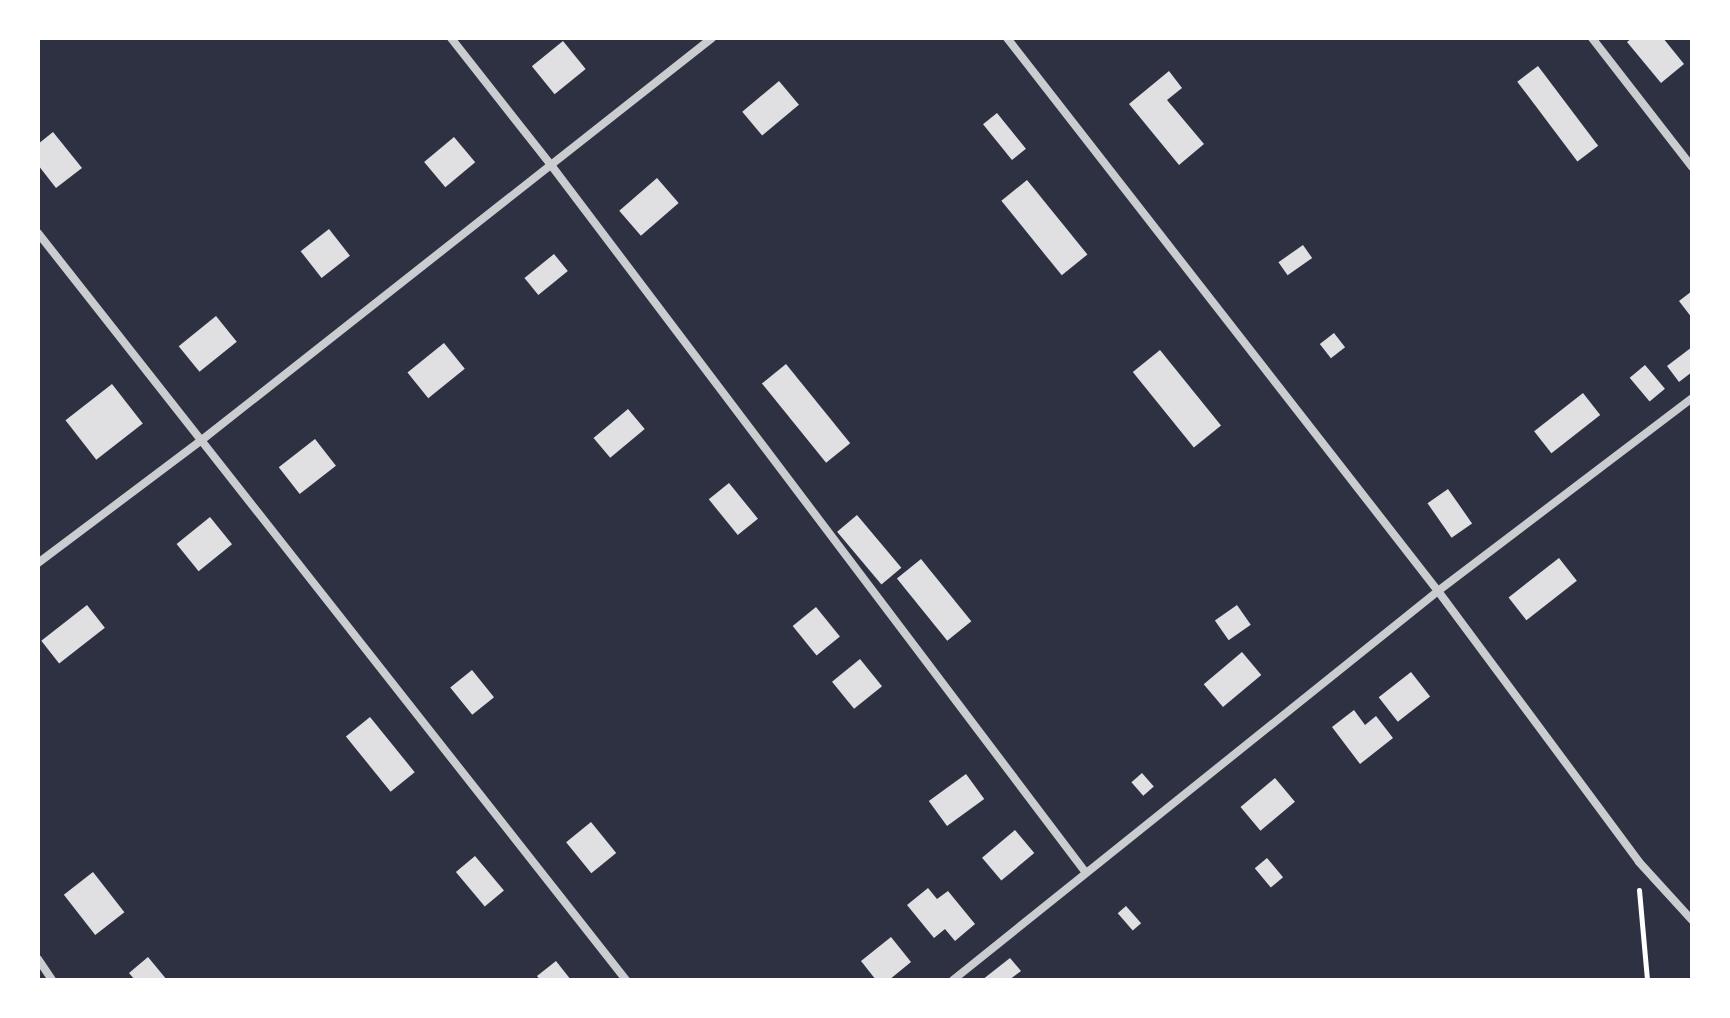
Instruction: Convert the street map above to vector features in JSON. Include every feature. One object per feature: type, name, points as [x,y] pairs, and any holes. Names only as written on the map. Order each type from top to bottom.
[{"type":"street","points":[[451,38],[551,165],[1086,873]]},
{"type":"street","points":[[38,563],[203,439],[712,38]]},
{"type":"street","points":[[1007,38],[1438,591],[1639,862],[1692,920]]},
{"type":"street","points":[[1592,38],[1692,167]]},
{"type":"street","points":[[38,233],[626,980]]},
{"type":"street","points":[[953,980],[1438,591],[1692,398]]},
{"type":"street","points":[[38,959],[52,980]]},
{"type":"path","points":[[1639,862],[1647,980]]},
{"type":"building","points":[[1632,38],[1663,38],[1684,64],[1661,83],[1627,42]]},
{"type":"building","points":[[563,41],[586,69],[555,94],[532,66]]},
{"type":"building","points":[[1538,66],[1598,146],[1577,162],[1517,82]]},
{"type":"building","points":[[1169,71],[1182,88],[1167,100],[1204,144],[1179,165],[1129,104]]},
{"type":"building","points":[[779,81],[799,105],[762,136],[742,112]]},
{"type":"building","points":[[997,113],[1026,149],[1012,160],[983,124]]},
{"type":"building","points":[[53,132],[82,168],[56,188],[38,165],[38,144]]},
{"type":"building","points":[[454,137],[475,162],[445,187],[424,162]]},
{"type":"building","points":[[657,178],[679,203],[641,236],[619,211]]},
{"type":"building","points":[[1027,180],[1087,255],[1062,275],[1001,201]]},
{"type":"building","points":[[329,229],[350,256],[322,278],[301,251]]},
{"type":"building","points":[[1303,245],[1312,258],[1288,275],[1278,262]]},
{"type":"building","points":[[554,254],[568,271],[538,295],[524,278]]},
{"type":"building","points":[[1692,291],[1692,318],[1679,301]]},
{"type":"building","points":[[216,316],[237,342],[199,372],[179,346]]},
{"type":"building","points":[[1334,333],[1345,347],[1331,358],[1320,344]]},
{"type":"building","points":[[444,343],[465,369],[428,398],[407,373]]},
{"type":"building","points":[[1692,347],[1692,372],[1679,382],[1667,366]]},
{"type":"building","points":[[1160,350],[1221,425],[1194,447],[1133,372]]},
{"type":"building","points":[[786,364],[850,443],[826,463],[762,384]]},
{"type":"building","points":[[1645,365],[1665,389],[1650,402],[1630,378]]},
{"type":"building","points":[[112,384],[143,423],[96,460],[66,420]]},
{"type":"building","points":[[1583,393],[1600,415],[1551,453],[1534,431]]},
{"type":"building","points":[[628,409],[645,429],[610,458],[594,438]]},
{"type":"building","points":[[315,439],[336,466],[300,494],[279,467]]},
{"type":"building","points":[[729,483],[758,519],[738,535],[709,499]]},
{"type":"building","points":[[1448,489],[1472,523],[1452,538],[1428,503]]},
{"type":"building","points":[[857,515],[901,568],[881,585],[837,532]]},
{"type":"building","points":[[210,517],[232,544],[199,571],[177,544]]},
{"type":"building","points":[[1559,558],[1577,581],[1526,620],[1509,597]]},
{"type":"building","points":[[921,559],[971,621],[947,641],[897,579]]},
{"type":"building","points":[[87,605],[105,628],[59,664],[41,641]]},
{"type":"building","points":[[1237,605],[1251,625],[1229,640],[1215,620]]},
{"type":"building","points":[[816,607],[840,637],[817,655],[793,626]]},
{"type":"building","points":[[1242,652],[1261,675],[1223,707],[1204,684]]},
{"type":"building","points":[[860,659],[882,686],[854,709],[832,682]]},
{"type":"building","points":[[472,670],[494,697],[472,715],[450,688]]},
{"type":"building","points":[[1411,672],[1430,696],[1398,722],[1379,697]]},
{"type":"building","points":[[1354,710],[1365,725],[1376,716],[1393,738],[1360,764],[1332,727]]},
{"type":"building","points":[[370,717],[415,772],[391,792],[346,737]]},
{"type":"building","points":[[1142,773],[1154,787],[1143,796],[1131,782]]},
{"type":"building","points":[[966,774],[984,799],[947,826],[929,801]]},
{"type":"building","points":[[1275,778],[1295,802],[1260,831],[1241,807]]},
{"type":"building","points":[[591,822],[616,853],[591,873],[566,842]]},
{"type":"building","points":[[1015,830],[1034,853],[1001,881],[982,858]]},
{"type":"building","points":[[475,856],[504,890],[485,907],[456,872]]},
{"type":"building","points":[[1267,858],[1283,877],[1271,887],[1255,868]]},
{"type":"building","points":[[93,872],[124,912],[95,935],[64,895]]},
{"type":"building","points":[[928,888],[937,899],[948,891],[975,924],[955,941],[945,929],[934,938],[907,905]]},
{"type":"building","points":[[1126,906],[1141,923],[1133,931],[1118,913]]},
{"type":"building","points":[[891,937],[911,962],[889,980],[876,980],[861,961]]},
{"type":"building","points":[[148,957],[167,980],[135,980],[129,973]]},
{"type":"building","points":[[1010,958],[1021,971],[1009,980],[982,980]]},
{"type":"building","points":[[556,961],[571,980],[540,980],[537,976]]}]
